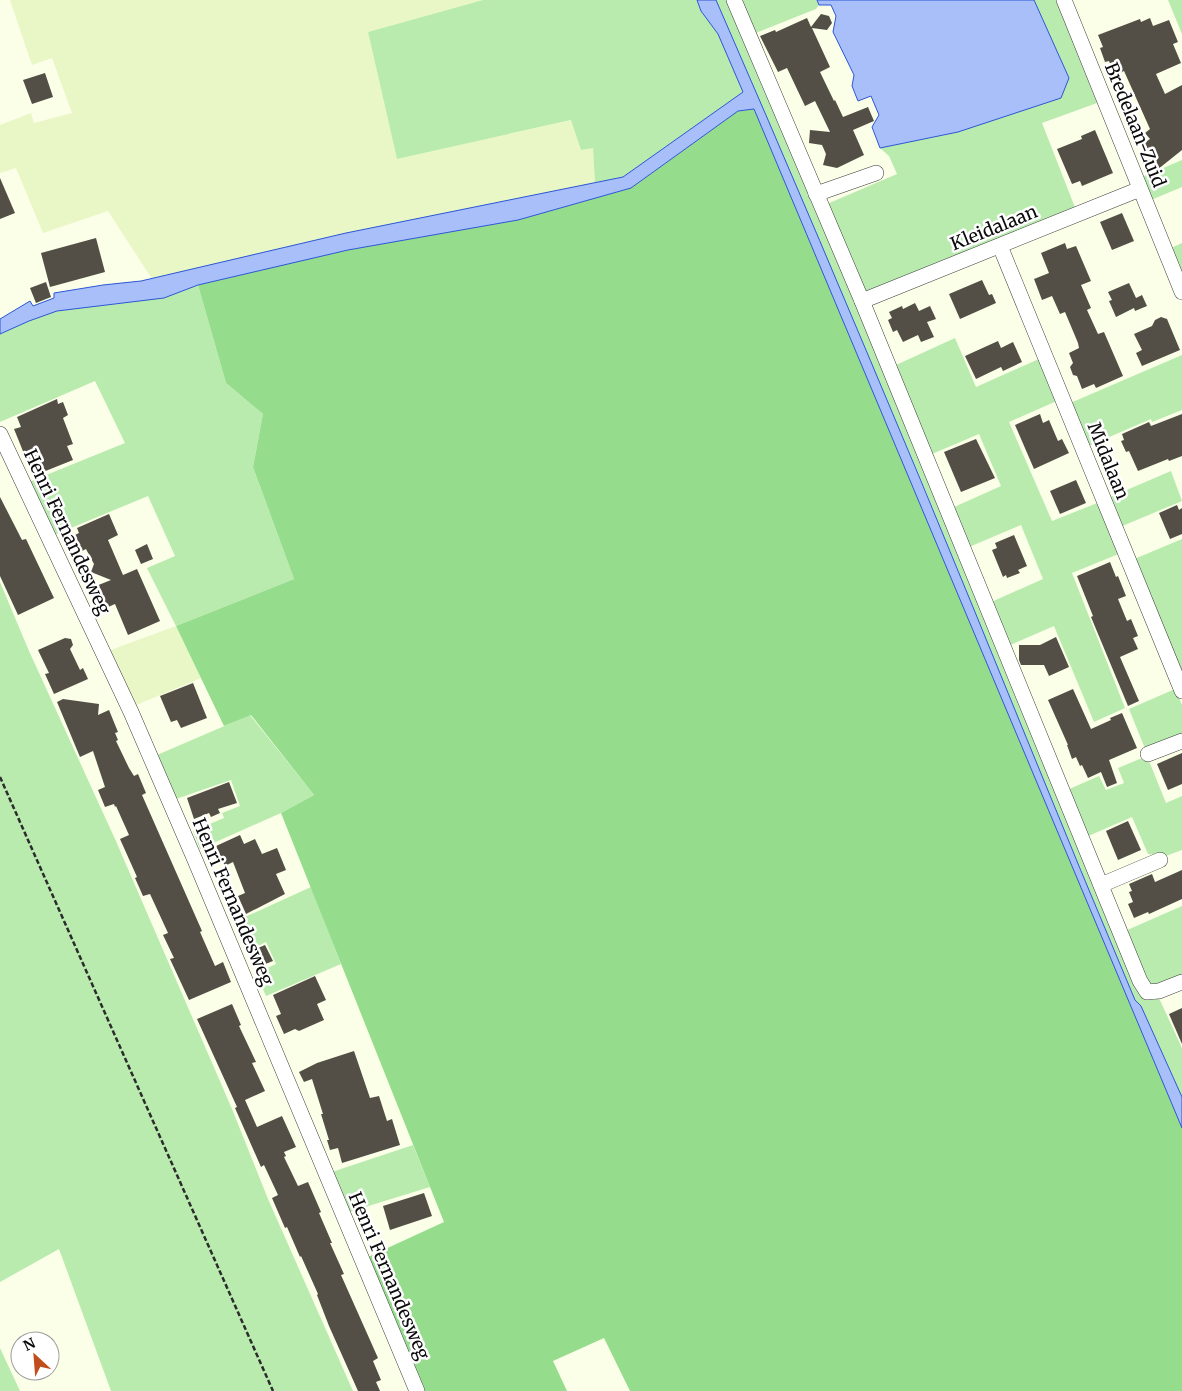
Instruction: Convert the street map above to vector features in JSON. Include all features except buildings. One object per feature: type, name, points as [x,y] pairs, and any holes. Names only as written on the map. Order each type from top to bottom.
[{"type":"street","points":[[734,0],[862,302],[1140,981],[1147,992],[1159,991],[1182,982]]},
{"type":"street","name":"Bredelaan-Zuid","points":[[1064,0],[1182,292]]},
{"type":"street","points":[[816,194],[876,173]]},
{"type":"street","name":"Kleidalaan","points":[[862,302],[1140,189]]},
{"type":"street","name":"Midalaan","points":[[1000,246],[1182,691]]},
{"type":"street","name":"Henri Fernandesweg","points":[[0,434],[131,712],[199,869],[417,1391]]},
{"type":"street","points":[[1148,754],[1182,741]]},
{"type":"street","points":[[1101,885],[1160,860]]},
{"type":"path","points":[[0,777],[273,1391]]},
{"type":"green space","points":[[10,0],[483,0],[368,32],[397,159],[572,120],[581,150],[593,147],[595,183],[346,233],[152,279],[108,211],[43,233],[16,168],[0,173],[0,125],[31,113],[34,123],[72,113],[52,58],[32,65]]},
{"type":"green space","points":[[483,0],[697,0],[701,11],[718,34],[743,92],[623,177],[595,183],[593,148],[581,150],[571,120],[397,159],[368,32]]},
{"type":"green space","points":[[716,0],[729,0],[1146,999],[1154,1000],[1159,998],[1182,1048],[1182,1097],[1141,1006],[1135,1001],[922,482]]},
{"type":"green space","points":[[739,0],[817,0],[819,5],[816,9],[753,34]]},
{"type":"green space","points":[[1034,0],[1056,0],[1097,103],[1042,123],[1076,210],[863,296],[827,204],[897,174],[889,156],[880,148],[958,132],[1069,78]]},
{"type":"green space","points":[[1168,0],[1182,0],[1182,34]]},
{"type":"green space","points":[[754,109],[1182,1128],[1182,1391],[630,1391],[604,1338],[553,1361],[567,1391],[425,1391],[368,1257],[444,1222],[281,813],[314,795],[251,715],[224,726],[176,626],[294,579],[253,467],[263,414],[226,383],[198,285],[348,250],[518,220],[631,188],[738,111]]},
{"type":"green space","points":[[1182,160],[1182,187],[1151,200],[1142,177]]},
{"type":"green space","points":[[1182,243],[1182,282],[1169,249]]},
{"type":"green space","points":[[198,285],[226,383],[263,414],[253,467],[294,579],[176,626],[147,568],[175,556],[148,496],[54,535],[29,482],[125,443],[95,381],[0,422],[0,334],[57,311],[164,298]]},
{"type":"green space","points":[[955,338],[976,387],[1041,358],[1059,400],[1009,422],[1052,521],[1100,502],[1121,553],[1072,573],[1125,708],[1094,722],[1054,626],[1008,646],[989,603],[1043,579],[1021,525],[969,547],[952,508],[1001,486],[979,434],[932,454],[896,365]]},
{"type":"green space","points":[[1182,355],[1182,410],[1152,422],[1151,419],[1086,447],[1068,404]]},
{"type":"green space","points":[[1171,471],[1182,501],[1120,527],[1108,498]]},
{"type":"green space","points":[[1182,539],[1182,681],[1132,560]]},
{"type":"green space","points":[[0,582],[29,651],[115,839],[232,1109],[268,1199],[353,1391],[111,1391],[59,1249],[0,1282]]},
{"type":"green space","points":[[176,626],[201,678],[134,706],[108,651]]},
{"type":"green space","points":[[1175,689],[1182,705],[1182,736],[1146,751],[1129,709]]},
{"type":"green space","points":[[250,715],[314,795],[281,813],[200,849],[193,831],[224,818],[222,813],[240,806],[231,780],[176,799],[157,755]]},
{"type":"green space","points":[[1147,756],[1166,803],[1182,796],[1182,850],[1166,856],[1148,854],[1132,817],[1086,837],[1067,790],[1099,776],[1106,790],[1124,783],[1118,768]]},
{"type":"green space","points":[[311,887],[341,964],[266,996],[256,973],[276,964],[266,942],[247,951],[234,922]]},
{"type":"green space","points":[[1182,906],[1182,977],[1165,984],[1151,984],[1147,982],[1125,931]]},
{"type":"green space","points":[[413,1145],[430,1187],[349,1212],[332,1172]]},
{"type":"green space","points":[[0,1348],[10,1370],[10,1381],[15,1381],[20,1391],[0,1391]]},
{"type":"water","points":[[697,0],[716,0],[768,120],[921,481],[1135,1000],[1141,1006],[1182,1097],[1182,1128],[754,109],[738,111],[631,188],[518,220],[348,250],[198,285],[164,298],[57,311],[0,334],[0,319],[30,301],[33,306],[54,298],[54,293],[141,281],[346,233],[623,177],[743,92],[718,34],[701,11]]},
{"type":"water","points":[[817,0],[1034,0],[1069,78],[1061,98],[958,132],[880,148],[872,127],[879,115],[871,96],[858,101],[852,86],[854,75],[833,32],[836,16],[831,5],[819,5]]}]
